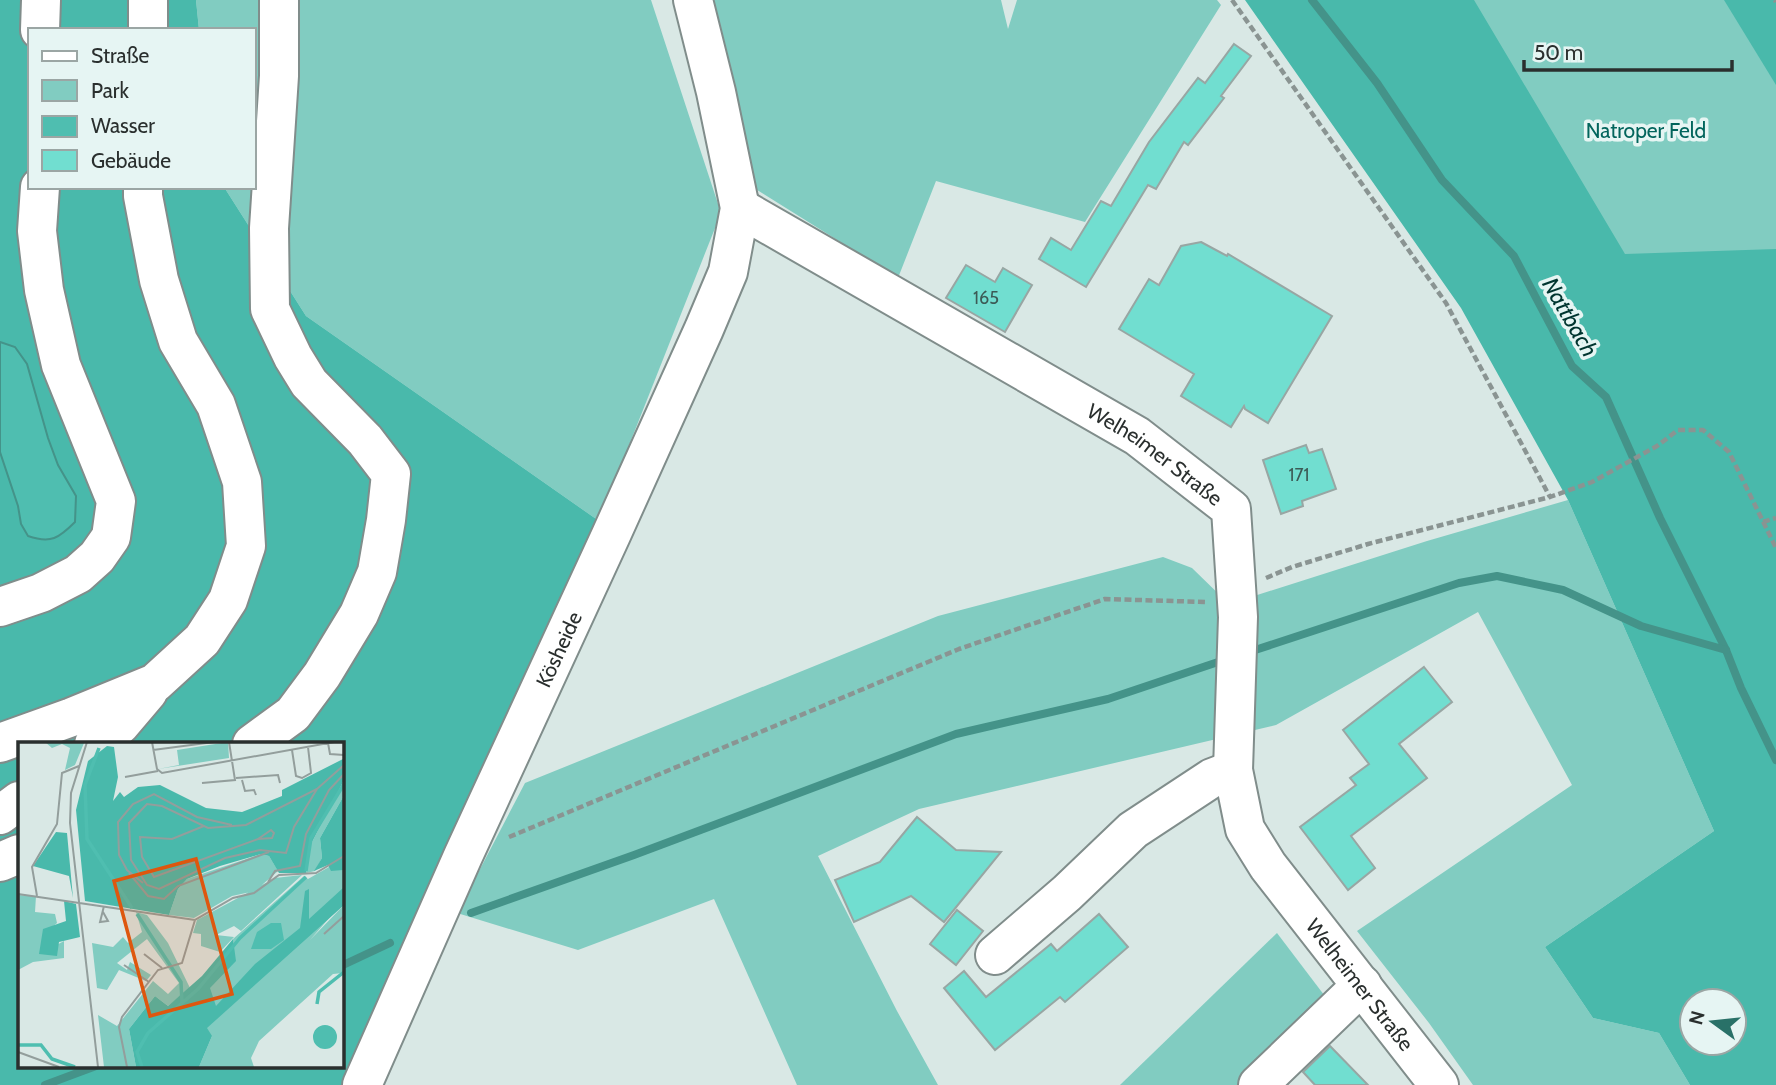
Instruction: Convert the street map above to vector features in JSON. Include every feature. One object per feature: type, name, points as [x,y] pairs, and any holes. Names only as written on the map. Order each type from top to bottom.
[{"type":"street","points":[[40,28],[41,0]]},
{"type":"street","points":[[148,0],[148,28]]},
{"type":"street","points":[[255,742],[293,714],[322,675],[359,614],[377,572],[391,474],[365,440],[309,383],[293,358],[270,309],[270,228],[279,76],[279,0]]},
{"type":"street","points":[[693,0],[716,92],[740,208]]},
{"type":"street","points":[[0,607],[41,593],[78,574],[97,557],[111,537],[116,501],[61,365],[44,290],[37,231],[40,189]]},
{"type":"street","points":[[97,742],[120,724],[155,683],[202,640],[228,600],[246,546],[242,482],[216,405],[178,341],[159,281],[143,189]]},
{"type":"street","name":"Welheimer Straße","points":[[740,208],[1137,436],[1231,509],[1237,604],[1233,771],[1245,829],[1268,866],[1439,1085]]},
{"type":"street","name":"Kösheide","points":[[362,1085],[463,856],[704,329],[728,272],[740,208]]},
{"type":"street","points":[[0,743],[72,718],[155,683]]},
{"type":"street","points":[[995,955],[1067,893],[1133,830],[1212,778],[1233,771]]},
{"type":"street","points":[[0,815],[18,802]]},
{"type":"street","points":[[0,862],[18,855]]},
{"type":"street","points":[[1258,1085],[1362,985]]},
{"type":"path","points":[[1233,0],[1446,303],[1550,497]]},
{"type":"path","points":[[507,838],[959,649],[1105,599],[1237,604],[1293,567],[1368,544],[1550,497],[1592,482],[1657,446],[1678,430],[1703,430],[1729,452],[1776,548]]},
{"type":"path","points":[[1763,522],[1776,518]]},
{"type":"green space","points":[[196,0],[651,0],[721,213],[599,521],[306,316],[225,189],[256,189],[256,28],[199,28]]},
{"type":"green space","points":[[714,0],[1001,0],[1008,29],[1017,0],[1217,0],[1221,5],[1085,222],[936,181],[898,278],[754,188]]},
{"type":"green space","name":"Natroper Feld","points":[[1376,0],[1776,0],[1776,546]]},
{"type":"green space","points":[[1568,500],[1714,831],[1545,947],[1593,1018],[1659,1033],[1690,1085],[1473,1085],[1429,1023],[1357,931],[1572,785],[1478,612],[1276,725],[919,809],[818,856],[938,1085],[797,1085],[714,899],[578,950],[457,913],[525,783],[938,616],[1163,557],[1192,568],[1229,604],[1427,541]]},
{"type":"green space","points":[[1277,933],[1340,1016],[1269,1085],[1120,1085]]},
{"type":"shaded area","points":[[0,0],[196,0],[199,28],[28,28],[28,189],[225,189],[306,316],[599,521],[344,1085],[0,1085]]},
{"type":"shaded area","points":[[1245,0],[1474,0],[1625,254],[1776,249],[1776,1085],[1690,1085],[1659,1033],[1593,1018],[1545,947],[1714,831],[1568,500],[1461,308]]},
{"type":"shaded area","points":[[1724,0],[1776,0],[1776,85]]},
{"type":"water","points":[[0,342],[15,347],[27,364],[58,465],[76,496],[75,522],[54,538],[28,536],[21,524],[18,506],[0,452]]},
{"type":"building","points":[[1234,44],[1251,56],[1221,96],[1224,98],[1188,145],[1184,142],[1156,189],[1148,185],[1086,287],[1039,259],[1051,238],[1071,250],[1101,201],[1111,206],[1149,142],[1198,78],[1205,83]]},
{"type":"building","points":[[1201,242],[1227,256],[1228,254],[1332,316],[1268,423],[1244,406],[1231,427],[1181,396],[1194,374],[1119,329],[1149,279],[1159,285],[1181,246]]},
{"type":"building","points":[[966,265],[995,282],[1003,268],[1032,285],[1005,332],[946,298]]},
{"type":"building","points":[[1306,445],[1309,453],[1322,449],[1336,489],[1302,501],[1303,506],[1281,514],[1263,460]]},
{"type":"building","points":[[1424,667],[1452,702],[1399,744],[1427,778],[1351,836],[1375,868],[1348,890],[1300,827],[1356,785],[1350,778],[1369,764],[1343,730]]},
{"type":"building","points":[[917,817],[956,850],[1001,852],[944,922],[911,896],[854,922],[835,880],[880,862]]},
{"type":"building","points":[[957,910],[983,931],[956,965],[930,944]]},
{"type":"building","points":[[1099,914],[1128,947],[1065,1002],[1060,997],[995,1050],[944,988],[964,971],[986,997],[1051,944],[1057,951]]},
{"type":"building","points":[[1330,1046],[1368,1085],[1315,1085],[1303,1072]]},
{"type":"waterway","name":"Nattbach","points":[[1312,0],[1377,83],[1442,180],[1514,256],[1572,366],[1606,397],[1660,518],[1726,650],[1776,760]]},
{"type":"waterway","points":[[1249,652],[1459,583],[1497,576],[1563,590],[1641,626],[1726,650]]},
{"type":"waterway","points":[[471,913],[956,734],[1108,699],[1227,659]]},
{"type":"waterway","points":[[343,965],[390,943]]},
{"type":"waterway","points":[[45,1085],[91,1068]]}]
